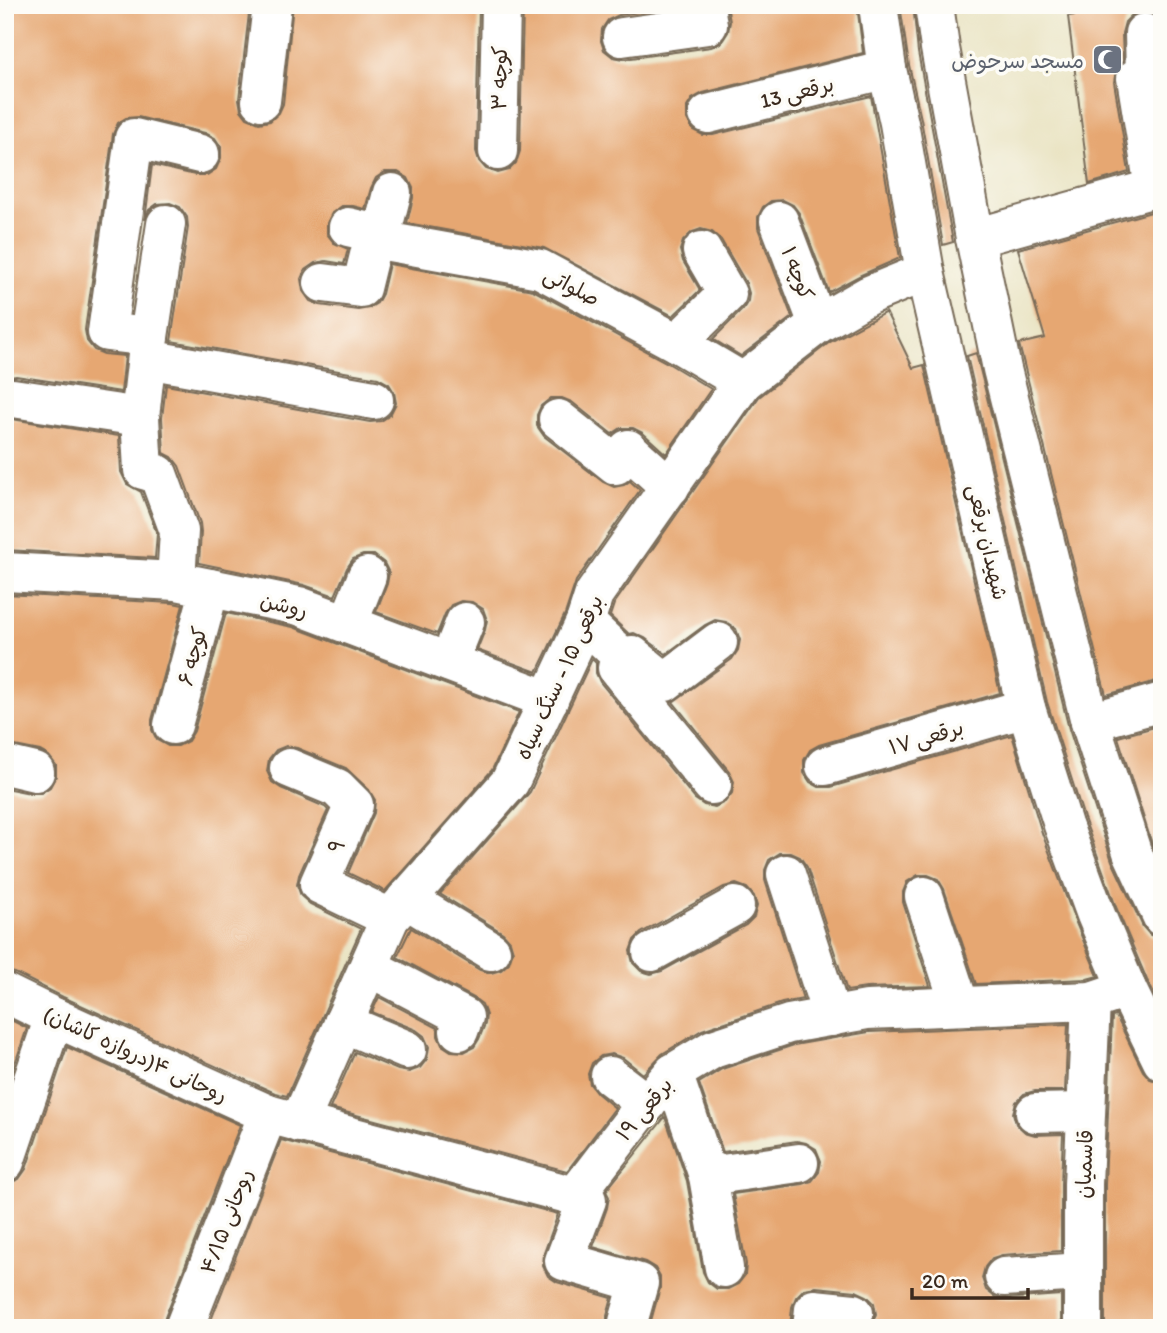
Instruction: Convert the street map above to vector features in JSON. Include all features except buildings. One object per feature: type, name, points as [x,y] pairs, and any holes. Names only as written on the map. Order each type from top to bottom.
[{"type":"street","points":[[261,101],[272,5]]},
{"type":"street","name":"کوچه ۳","points":[[498,151],[501,5]]},
{"type":"street","points":[[622,37],[708,25],[705,5]]},
{"type":"street","name":"شهیدان برقعی","points":[[878,5],[887,69],[925,272],[1026,708],[1096,915],[1127,989],[1162,1061]]},
{"type":"street","points":[[934,5],[975,238],[1002,369],[1090,722],[1132,852],[1162,917]]},
{"type":"street","points":[[975,238],[1158,187],[1136,78],[1144,78],[1144,33]]},
{"type":"street","name":"برقعی 13","points":[[708,114],[887,69]]},
{"type":"street","points":[[200,154],[134,138],[107,332],[148,348],[374,400]]},
{"type":"street","points":[[323,283],[361,288],[367,235],[392,193]]},
{"type":"street","name":"کوچه ۱","points":[[779,221],[818,324]]},
{"type":"street","points":[[13,398],[140,417],[166,224]]},
{"type":"street","name":"صلواتی","points":[[367,235],[540,269],[743,382]]},
{"type":"street","points":[[677,343],[727,295],[702,251]]},
{"type":"street","name":"برقعی ۱۵ - سنگ سیاه","points":[[284,1118],[343,1023],[398,908],[510,782],[585,622],[594,594],[743,382],[818,324],[869,295],[925,272]]},
{"type":"street","name":"کوچه ۶","points":[[140,417],[144,470],[158,474],[179,531],[193,584],[173,725]]},
{"type":"street","points":[[558,419],[616,465],[628,450],[670,487]]},
{"type":"street","name":"روشن","points":[[5,572],[193,584],[299,606],[549,700]]},
{"type":"street","points":[[348,624],[367,576]]},
{"type":"street","points":[[449,662],[465,622]]},
{"type":"street","points":[[585,622],[625,660]]},
{"type":"street","points":[[712,785],[617,668],[632,654],[665,682],[718,642]]},
{"type":"street","points":[[1090,722],[1162,702]]},
{"type":"street","name":"برقعی ۱۷","points":[[825,766],[1026,708]]},
{"type":"street","name":"۹","points":[[289,768],[337,788],[355,805],[319,884],[398,908]]},
{"type":"street","points":[[786,874],[832,1017]]},
{"type":"street","points":[[652,952],[735,906]]},
{"type":"street","points":[[398,908],[491,951]]},
{"type":"street","points":[[938,911],[960,1006]]},
{"type":"street","points":[[369,967],[464,1017],[459,1031]]},
{"type":"street","name":"برقعی ۱۹","points":[[575,1196],[673,1073],[713,1049],[789,1024],[867,1010],[1091,1001],[1127,989]]},
{"type":"street","name":"روحانی ۴(دروازه کاشان)","points":[[5,993],[284,1118]]},
{"type":"street","name":"قاسمیان","points":[[1083,1328],[1083,1184],[1091,1001]]},
{"type":"street","points":[[5,1162],[54,1017]]},
{"type":"street","points":[[343,1023],[407,1050]]},
{"type":"street","points":[[673,1073],[708,1176],[724,1268]]},
{"type":"street","points":[[610,1076],[647,1104]]},
{"type":"street","points":[[1035,1113],[1085,1112]]},
{"type":"street","points":[[284,1118],[587,1200],[565,1261],[639,1283],[628,1322]]},
{"type":"street","name":"روحانی ۴/۱۵","points":[[184,1328],[284,1118]]},
{"type":"street","points":[[708,1176],[799,1163]]},
{"type":"street","points":[[1004,1277],[1083,1272]]},
{"type":"street","points":[[812,1328],[814,1309],[854,1312]]},
{"type":"place","name":"مسجد سرحوض","points":[[1107,60]]}]
